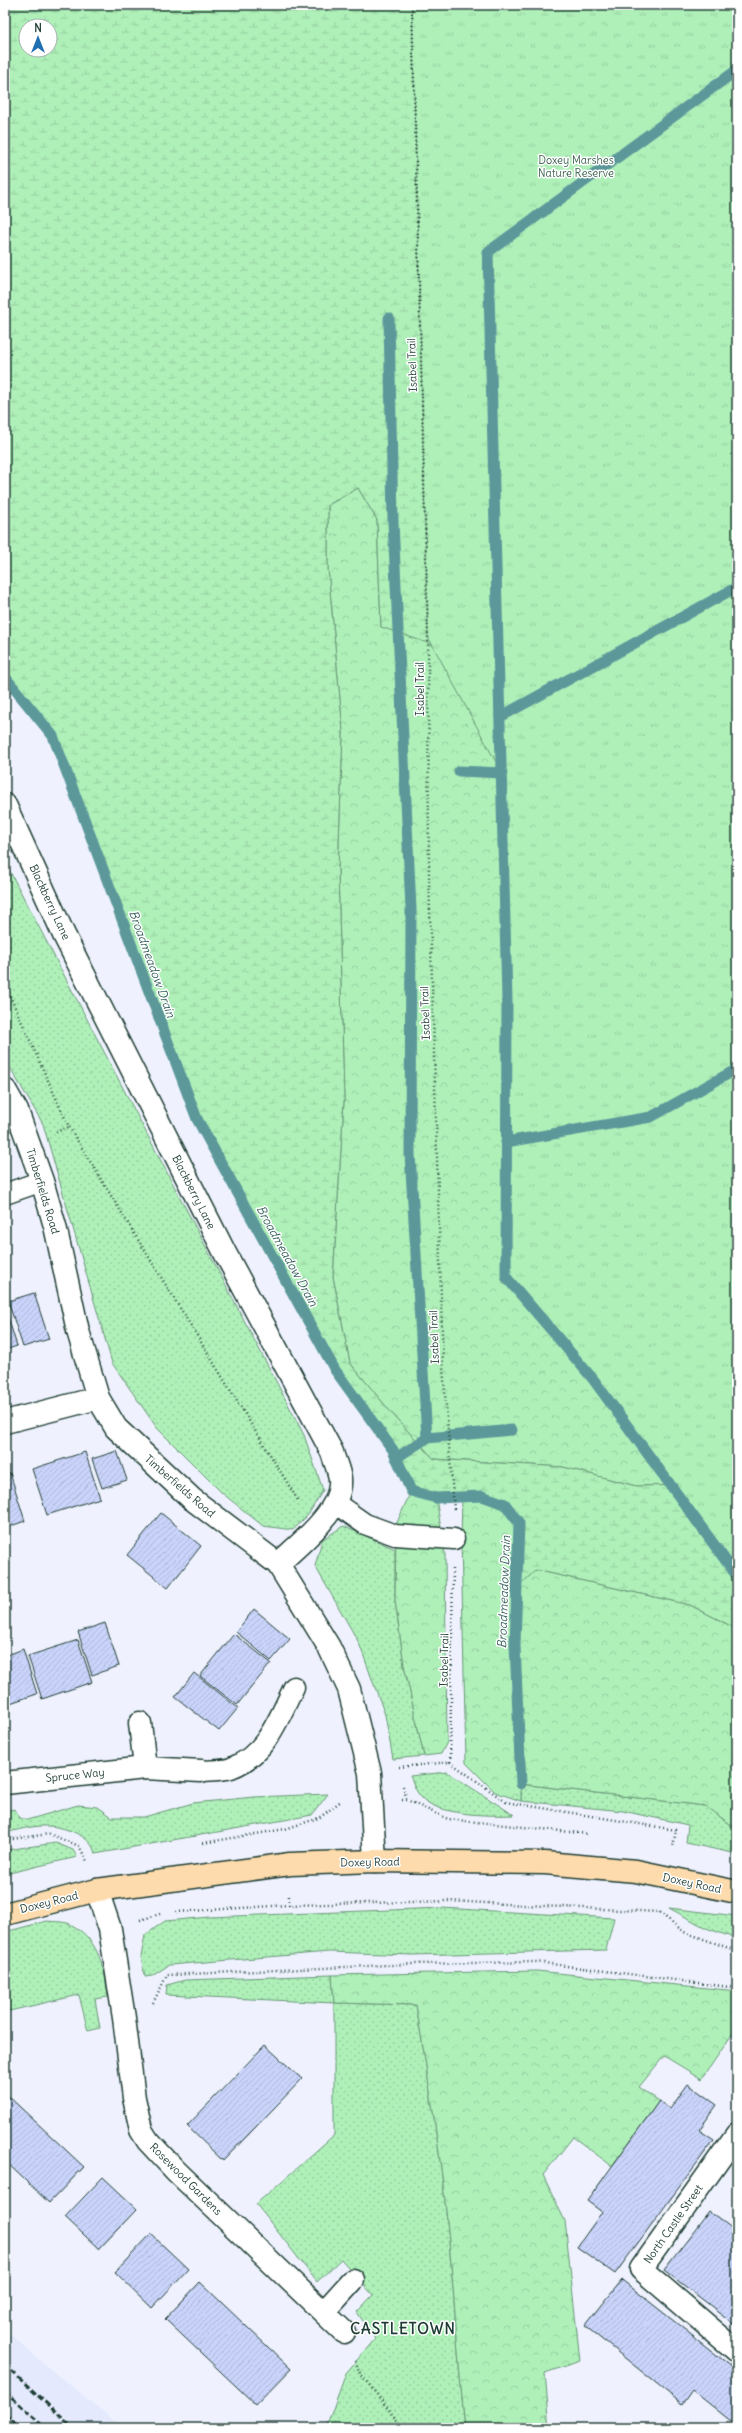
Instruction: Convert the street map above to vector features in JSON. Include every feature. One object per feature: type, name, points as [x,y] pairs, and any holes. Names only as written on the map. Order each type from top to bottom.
[{"type":"main road","name":"Doxey Road","points":[[5,1914],[97,1890],[290,1864],[375,1861],[545,1863],[636,1871],[737,1892]]},
{"type":"street","name":"Blackberry Lane","points":[[5,805],[64,935],[221,1246],[332,1452],[340,1479],[335,1502],[316,1529],[278,1564]]},
{"type":"street","name":"Timberfields Road","points":[[5,1090],[17,1111],[42,1181],[55,1226],[78,1331],[98,1398],[116,1428],[192,1499],[278,1564],[329,1647],[348,1689],[370,1773],[375,1861]]},
{"type":"street","points":[[5,1422],[98,1398]]},
{"type":"street","points":[[140,1723],[145,1768]]},
{"type":"street","name":"Spruce Way","points":[[5,1783],[145,1768],[201,1771]]},
{"type":"street","name":"Rosewood Gardens","points":[[97,1890],[110,1929],[124,2018],[134,2098],[141,2130],[148,2141],[176,2171],[325,2311],[344,2332]]},
{"type":"street","name":"North Castle Street","points":[[737,2134],[641,2269],[737,2351]]},
{"type":"street","points":[[325,2311],[353,2280]]},
{"type":"lane","points":[[5,1194],[42,1181]]},
{"type":"lane","points":[[335,1502],[366,1524],[394,1535],[454,1539]]},
{"type":"lane","points":[[201,1771],[231,1768],[259,1751],[276,1724],[294,1687]]},
{"type":"path","name":"Isabel Trail","points":[[412,5],[428,637],[429,877],[443,1367],[454,1486],[450,1762]]},
{"type":"path","points":[[5,985],[68,1127],[316,1529]]},
{"type":"path","points":[[400,1774],[399,1767],[450,1762],[506,1802],[676,1830],[673,1847],[665,1846]]},
{"type":"path","points":[[402,1780],[407,1800],[448,1820],[596,1835]]},
{"type":"path","points":[[5,1840],[49,1834],[79,1846],[88,1863]]},
{"type":"path","points":[[171,1912],[289,1905],[448,1901],[659,1912],[684,1932],[737,1951]]},
{"type":"path","points":[[110,1929],[164,1913]]},
{"type":"path","points":[[124,2018],[148,2014],[167,1975],[412,1964],[536,1962],[737,1988]]},
{"type":"path","points":[[344,2332],[360,2373],[403,2428]]},
{"type":"shaded area","points":[[5,2329],[38,2359],[123,2428],[5,2428]]},
{"type":"green space","points":[[5,5],[737,5],[619,991],[436,646],[381,627],[377,520],[358,488],[328,505],[328,569],[343,732],[338,871],[344,1101],[333,1277],[350,1363],[394,1416],[434,1459],[563,1467],[636,1486],[697,1485],[737,1488],[737,1629],[690,1605],[536,1570],[517,1588],[519,1523],[505,1504],[482,1496],[436,1498],[411,1491],[393,1450],[335,1370],[197,1119],[53,736],[5,677]]},
{"type":"green space","name":"Doxey Marshes Nature Reserve","points":[[412,5],[737,5],[737,1576],[593,1379],[506,1277],[507,1000],[502,773],[428,637]]},
{"type":"green space","points":[[358,488],[377,520],[381,627],[441,516],[697,1485],[636,1486],[563,1467],[434,1459],[394,1416],[350,1363],[333,1277],[344,1101],[338,871],[343,732],[328,569],[328,505]]},
{"type":"green space","points":[[5,862],[304,1435],[323,1490],[308,1515],[293,1530],[263,1526],[222,1493],[157,1428],[112,1363],[43,1124],[5,1059]]},
{"type":"green space","points":[[411,1491],[436,1498],[445,1554],[447,1742],[441,1754],[424,1756],[404,1665],[395,1600],[396,1525]]},
{"type":"green space","points":[[482,1496],[505,1504],[519,1523],[517,1587],[536,1570],[690,1605],[737,1629],[737,1829],[705,1806],[521,1784],[521,1801],[495,1792],[466,1763],[461,1541],[462,1497]]},
{"type":"green space","points":[[343,1526],[395,1549],[395,1600],[404,1665],[424,1756],[393,1759],[385,1715],[359,1643],[315,1566],[322,1540]]},
{"type":"green space","points":[[447,1772],[514,1815],[478,1815],[438,1808],[428,1803],[420,1796],[415,1789],[410,1776]]},
{"type":"green space","points":[[521,1784],[705,1806],[737,1829],[737,1854],[686,1843],[688,1825],[623,1811],[521,1801]]},
{"type":"green space","points":[[328,1794],[312,1815],[95,1854],[89,1842],[84,1838],[78,1834],[59,1827],[42,1826],[24,1828],[5,1833],[5,1811],[15,1809],[19,1818],[27,1820],[78,1805],[98,1807],[112,1817],[144,1817],[193,1803],[254,1797]]},
{"type":"green space","points":[[56,1843],[73,1850],[77,1857],[5,1874],[5,1850]]},
{"type":"green space","points":[[442,1908],[614,1918],[606,1950],[412,1955],[329,1952],[169,1965],[152,1976],[145,1977],[141,1957],[145,1935],[165,1921],[209,1917]]},
{"type":"green space","points":[[669,1908],[737,1916],[737,1939],[706,1928]]},
{"type":"green space","points":[[47,1921],[63,1922],[72,1925],[81,1931],[89,1939],[99,1956],[105,1976],[108,1997],[95,1999],[100,2028],[88,2031],[79,1995],[5,2012],[5,1932]]},
{"type":"green space","points":[[537,1971],[737,1991],[737,2027],[702,2079],[664,2056],[639,2087],[659,2101],[612,2166],[573,2137],[543,2175],[565,2221],[580,2361],[545,2373],[550,2428],[465,2428],[443,2182],[416,2005],[334,2003],[332,1975]]},
{"type":"green space","points":[[332,1975],[334,2003],[166,1995],[167,1985],[185,1980]]},
{"type":"green space","points":[[334,2003],[416,2005],[443,2182],[465,2428],[326,2428],[346,2373],[375,2339],[357,2312],[373,2295],[341,2259],[317,2282],[256,2204],[334,2135]]},
{"type":"building","points":[[34,1293],[49,1339],[23,1347],[8,1301]]},
{"type":"building","points":[[5,1308],[17,1346],[5,1350]]},
{"type":"building","points":[[117,1451],[127,1480],[102,1488],[92,1459]]},
{"type":"building","points":[[85,1452],[100,1498],[47,1515],[32,1469]]},
{"type":"building","points":[[10,1473],[25,1521],[5,1528],[5,1474]]},
{"type":"building","points":[[161,1513],[201,1546],[168,1588],[127,1555]]},
{"type":"building","points":[[254,1609],[290,1639],[271,1661],[236,1632]]},
{"type":"building","points":[[105,1623],[119,1666],[92,1675],[78,1632]]},
{"type":"building","points":[[234,1634],[271,1663],[237,1705],[200,1676]]},
{"type":"building","points":[[78,1640],[92,1682],[42,1699],[28,1656]]},
{"type":"building","points":[[23,1649],[37,1694],[7,1704],[5,1656]]},
{"type":"building","points":[[194,1673],[238,1708],[219,1731],[175,1697]]},
{"type":"building","points":[[265,2045],[302,2079],[223,2161],[187,2126]]},
{"type":"building","points":[[688,2084],[717,2105],[699,2130],[714,2140],[615,2274],[577,2247],[602,2212],[587,2201],[659,2101],[670,2109]]},
{"type":"building","points":[[5,2093],[84,2167],[49,2203],[5,2161]]},
{"type":"building","points":[[103,2177],[137,2209],[99,2249],[65,2217]]},
{"type":"building","points":[[709,2212],[737,2233],[737,2326],[664,2270]]},
{"type":"building","points":[[151,2234],[188,2269],[152,2308],[115,2272]]},
{"type":"building","points":[[622,2280],[737,2371],[737,2426],[692,2390],[682,2404],[585,2326]]},
{"type":"building","points":[[200,2282],[291,2369],[256,2405],[165,2319]]},
{"type":"waterway","points":[[737,70],[488,252],[507,1000],[506,1277],[593,1379],[737,1576]]},
{"type":"waterway","points":[[389,318],[393,522],[411,909],[410,1154],[427,1438],[396,1458]]},
{"type":"waterway","points":[[500,717],[737,587]]},
{"type":"waterway","name":"Broadmeadow Drain","points":[[5,677],[53,736],[197,1119],[335,1370],[393,1450],[411,1491],[436,1498],[482,1496],[505,1504],[519,1523],[515,1645],[521,1784]]},
{"type":"waterway","points":[[459,771],[502,773]]},
{"type":"waterway","points":[[506,1142],[651,1117],[737,1069]]},
{"type":"waterway","points":[[427,1438],[512,1430]]},
{"type":"railway","points":[[5,2365],[73,2428]]},
{"type":"railway","points":[[5,2391],[45,2428]]},
{"type":"railway","points":[[5,2414],[20,2428]]},
{"type":"district","name":"CASTLETOWN","points":[[403,2329]]}]
